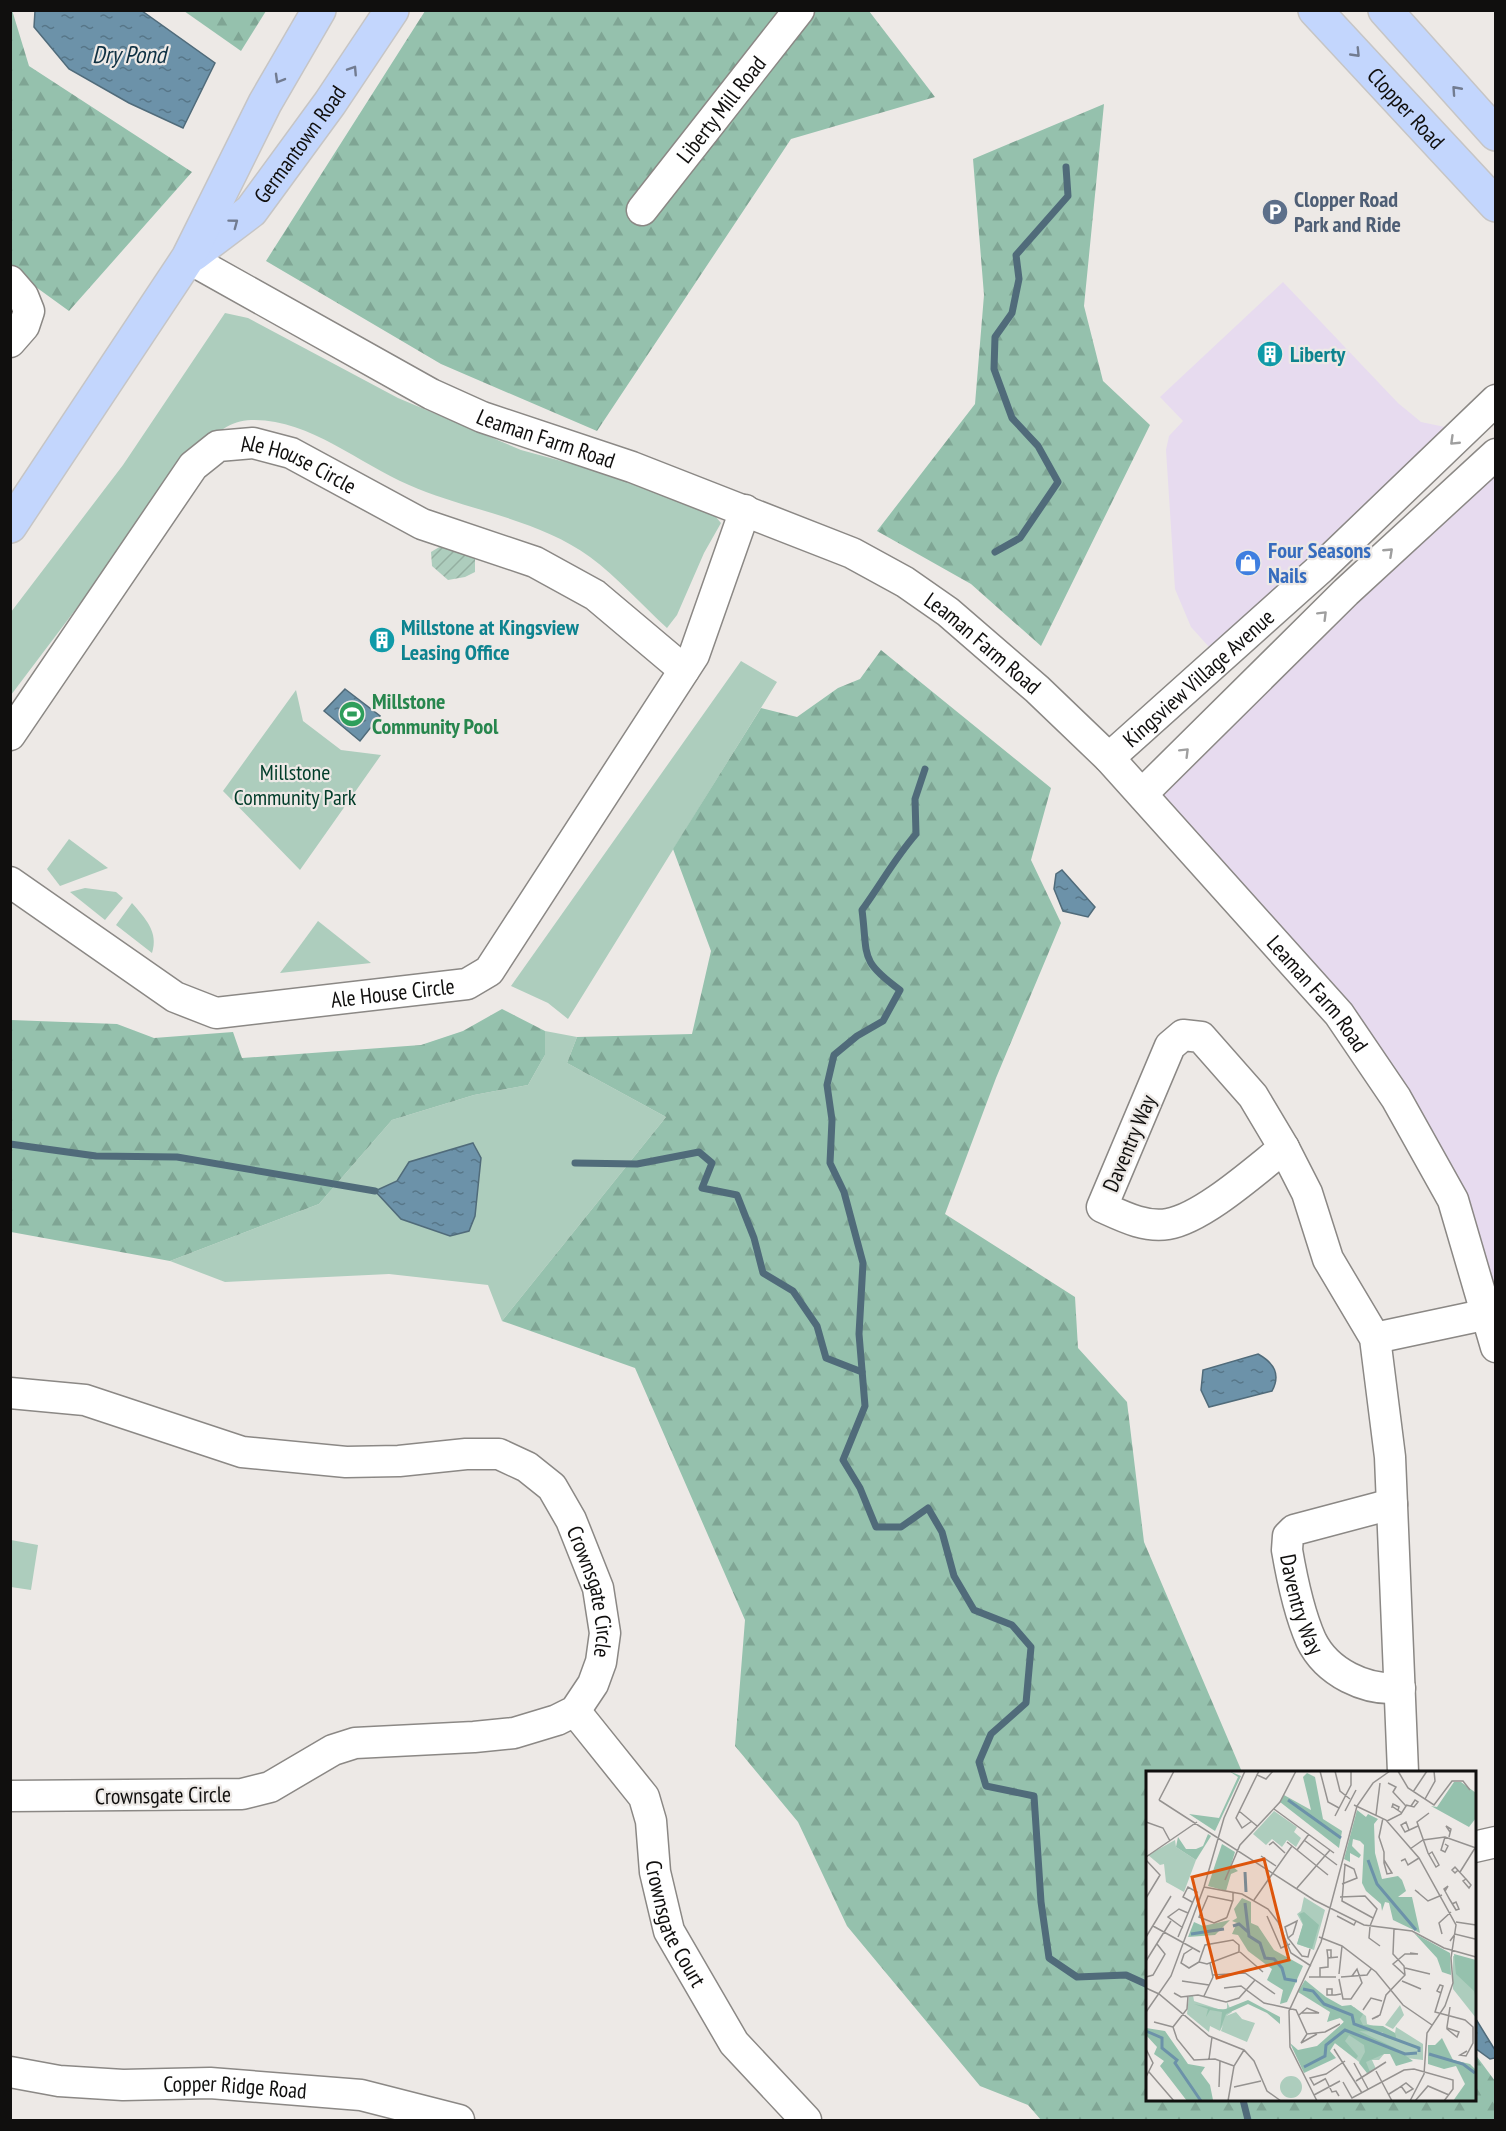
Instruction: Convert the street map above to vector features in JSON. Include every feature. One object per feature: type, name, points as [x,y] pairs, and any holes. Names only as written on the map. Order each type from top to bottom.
[{"type":"main road","name":"Germantown Road","points":[[10,526],[188,258],[265,103],[319,10]]},
{"type":"main road","name":"Germantown Road","points":[[188,258],[251,211],[330,104],[392,10]]},
{"type":"main road","name":"Clopper Road","points":[[1315,10],[1496,205]]},
{"type":"main road","points":[[1385,10],[1496,134]]},
{"type":"street","name":"Liberty Mill Road","points":[[642,210],[799,10]]},
{"type":"street","name":"Leaman Farm Road","points":[[188,258],[431,394],[482,417],[632,467],[852,553],[905,582],[948,612],[1037,689],[1109,758],[1143,793],[1339,1014],[1396,1098],[1453,1200],[1496,1347]]},
{"type":"street","points":[[10,281],[23,296],[29,311],[24,326],[10,342]]},
{"type":"street","name":"Kingsview Village Avenue","points":[[1109,758],[1321,568],[1496,400]]},
{"type":"street","name":"Ale House Circle","points":[[10,735],[193,466],[218,446],[254,444],[291,453],[422,524],[535,562],[595,594],[684,670]]},
{"type":"street","name":"Kingsview Village Avenue","points":[[1143,793],[1346,592],[1496,454]]},
{"type":"street","name":"Ale House Circle","points":[[10,882],[175,997],[216,1013],[467,984],[489,970],[694,655],[745,510]]},
{"type":"street","name":"Daventry Way","points":[[1284,1148],[1192,1216],[1168,1224],[1128,1220],[1102,1207],[1170,1046],[1184,1035],[1201,1037],[1253,1096],[1284,1148],[1307,1193],[1328,1259],[1375,1338],[1390,1457],[1403,1771]]},
{"type":"street","points":[[1375,1338],[1488,1314]]},
{"type":"street","name":"Crownsgate Circle","points":[[10,1393],[86,1401],[242,1452],[346,1462],[499,1454],[527,1467],[552,1487],[571,1520],[598,1588],[605,1633],[602,1662],[593,1684],[576,1711],[557,1720],[514,1733],[355,1743],[333,1750],[270,1787],[242,1794],[10,1796]]},
{"type":"street","name":"Daventry Way","points":[[1392,1504],[1294,1530],[1287,1536],[1287,1550],[1312,1641],[1328,1661],[1354,1681],[1367,1687],[1400,1688]]},
{"type":"street","name":"Crownsgate Court","points":[[576,1711],[644,1797],[651,1821],[655,1872],[669,1931],[734,2043],[806,2121]]},
{"type":"street","points":[[1476,1847],[1496,1842]]},
{"type":"street","name":"Copper Ridge Road","points":[[10,2072],[59,2080],[123,2085],[210,2083],[361,2095],[459,2121]]},
{"type":"shaded area","points":[[1283,282],[1398,403],[1421,422],[1464,431],[1219,658],[1191,627],[1175,589],[1166,450],[1169,436],[1183,421],[1160,397]]},
{"type":"shaded area","points":[[1495,454],[1495,1312],[1396,1098],[1143,793]]},
{"type":"green space","points":[[12,10],[29,66],[192,172],[69,311],[11,269]]},
{"type":"green space","points":[[184,11],[266,11],[241,51]]},
{"type":"green space","points":[[425,11],[869,11],[935,97],[791,139],[597,431],[441,364],[266,261]]},
{"type":"green space","points":[[1104,104],[1084,306],[1103,381],[1150,425],[1041,646],[971,584],[877,531],[975,404],[984,295],[973,159]]},
{"type":"green space","points":[[225,313],[248,318],[398,398],[521,450],[609,474],[710,510],[721,523],[704,553],[677,615],[667,628],[620,582],[590,557],[548,533],[409,485],[332,443],[293,426],[272,421],[251,420],[223,429],[199,446],[11,695],[11,612],[123,465]]},
{"type":"green space","points":[[441,546],[475,557],[475,572],[465,577],[448,580],[432,566],[431,552]]},
{"type":"green space","points":[[881,650],[1051,788],[1031,860],[1061,923],[996,1078],[945,1214],[1075,1297],[1078,1348],[1127,1402],[1144,1542],[1242,1771],[1146,1771],[1146,2101],[1476,2101],[1476,2055],[1495,2081],[1495,2120],[1041,2120],[1028,2105],[980,2086],[847,1926],[798,1822],[735,1746],[745,1620],[635,1368],[502,1321],[666,1117],[567,1063],[577,1037],[692,1034],[711,951],[673,849],[761,708],[797,717],[838,688],[860,679]]},
{"type":"green space","points":[[741,661],[777,682],[568,1019],[548,1003],[511,986]]},
{"type":"green space","name":"Millstone Community Park","points":[[296,690],[303,721],[341,750],[381,755],[300,870],[223,791]]},
{"type":"green space","points":[[69,839],[108,868],[60,886],[47,869]]},
{"type":"green space","points":[[85,888],[116,892],[123,898],[105,920],[70,892]]},
{"type":"green space","points":[[132,903],[150,926],[154,938],[152,953],[116,925]]},
{"type":"green space","points":[[318,921],[371,963],[280,973]]},
{"type":"green space","points":[[502,1009],[545,1031],[545,1055],[528,1085],[474,1095],[392,1120],[319,1204],[170,1261],[11,1232],[11,1020],[117,1024],[154,1038],[233,1032],[242,1058],[421,1045],[463,1031]]},
{"type":"green space","points":[[545,1031],[577,1037],[567,1063],[666,1117],[502,1321],[488,1285],[389,1274],[225,1282],[170,1261],[319,1204],[392,1120],[474,1095],[528,1085],[545,1055]]},
{"type":"green space","points":[[11,1540],[38,1545],[31,1590],[11,1587]]},
{"type":"water","name":"Dry Pond","points":[[35,11],[142,11],[215,63],[183,128],[129,103],[69,69],[34,27]]},
{"type":"water","name":"Millstone Community Pool","points":[[345,689],[380,716],[360,741],[324,711]]},
{"type":"water","points":[[1062,870],[1095,907],[1088,917],[1063,911],[1054,889],[1056,874]]},
{"type":"water","points":[[473,1143],[481,1158],[475,1216],[469,1231],[450,1236],[401,1219],[375,1191],[397,1181],[409,1162]]},
{"type":"water","points":[[1258,1354],[1272,1365],[1276,1374],[1272,1391],[1209,1407],[1201,1390],[1203,1370]]},
{"type":"water","points":[[1476,2019],[1495,2050],[1495,2058],[1490,2059],[1476,2049]]},
{"type":"waterway","points":[[995,552],[1020,538],[1058,482],[1038,446],[1012,418],[994,369],[995,337],[1012,313],[1019,279],[1016,255],[1068,196],[1066,167]]},
{"type":"waterway","points":[[925,769],[915,799],[916,834],[862,910],[868,956],[878,971],[900,990],[883,1021],[857,1036],[834,1055],[827,1085],[832,1120],[830,1163],[844,1192],[863,1263],[859,1334],[865,1406],[843,1460],[860,1488],[876,1527],[901,1527],[928,1508],[942,1532],[954,1576],[974,1610],[1012,1625],[1031,1647],[1026,1703],[991,1734],[979,1762],[986,1786],[1034,1796],[1041,1902],[1049,1958],[1077,1977],[1126,1975],[1146,1984]]},
{"type":"waterway","points":[[10,1144],[96,1156],[177,1157],[375,1191]]},
{"type":"waterway","points":[[575,1163],[637,1164],[699,1152],[712,1163],[702,1188],[737,1195],[754,1238],[763,1273],[793,1291],[817,1326],[826,1358],[862,1372]]},
{"type":"waterway","points":[[1243,2101],[1248,2120]]},
{"type":"place","name":"Clopper Road Park and Ride","points":[[1275,212]]},
{"type":"place","name":"Liberty","points":[[1270,354]]},
{"type":"place","name":"Four Seasons Nails","points":[[1248,563]]},
{"type":"place","name":"Millstone at Kingsview Leasing Office","points":[[382,640]]},
{"type":"place","name":"Millstone Community Pool","points":[[352,714]]}]
